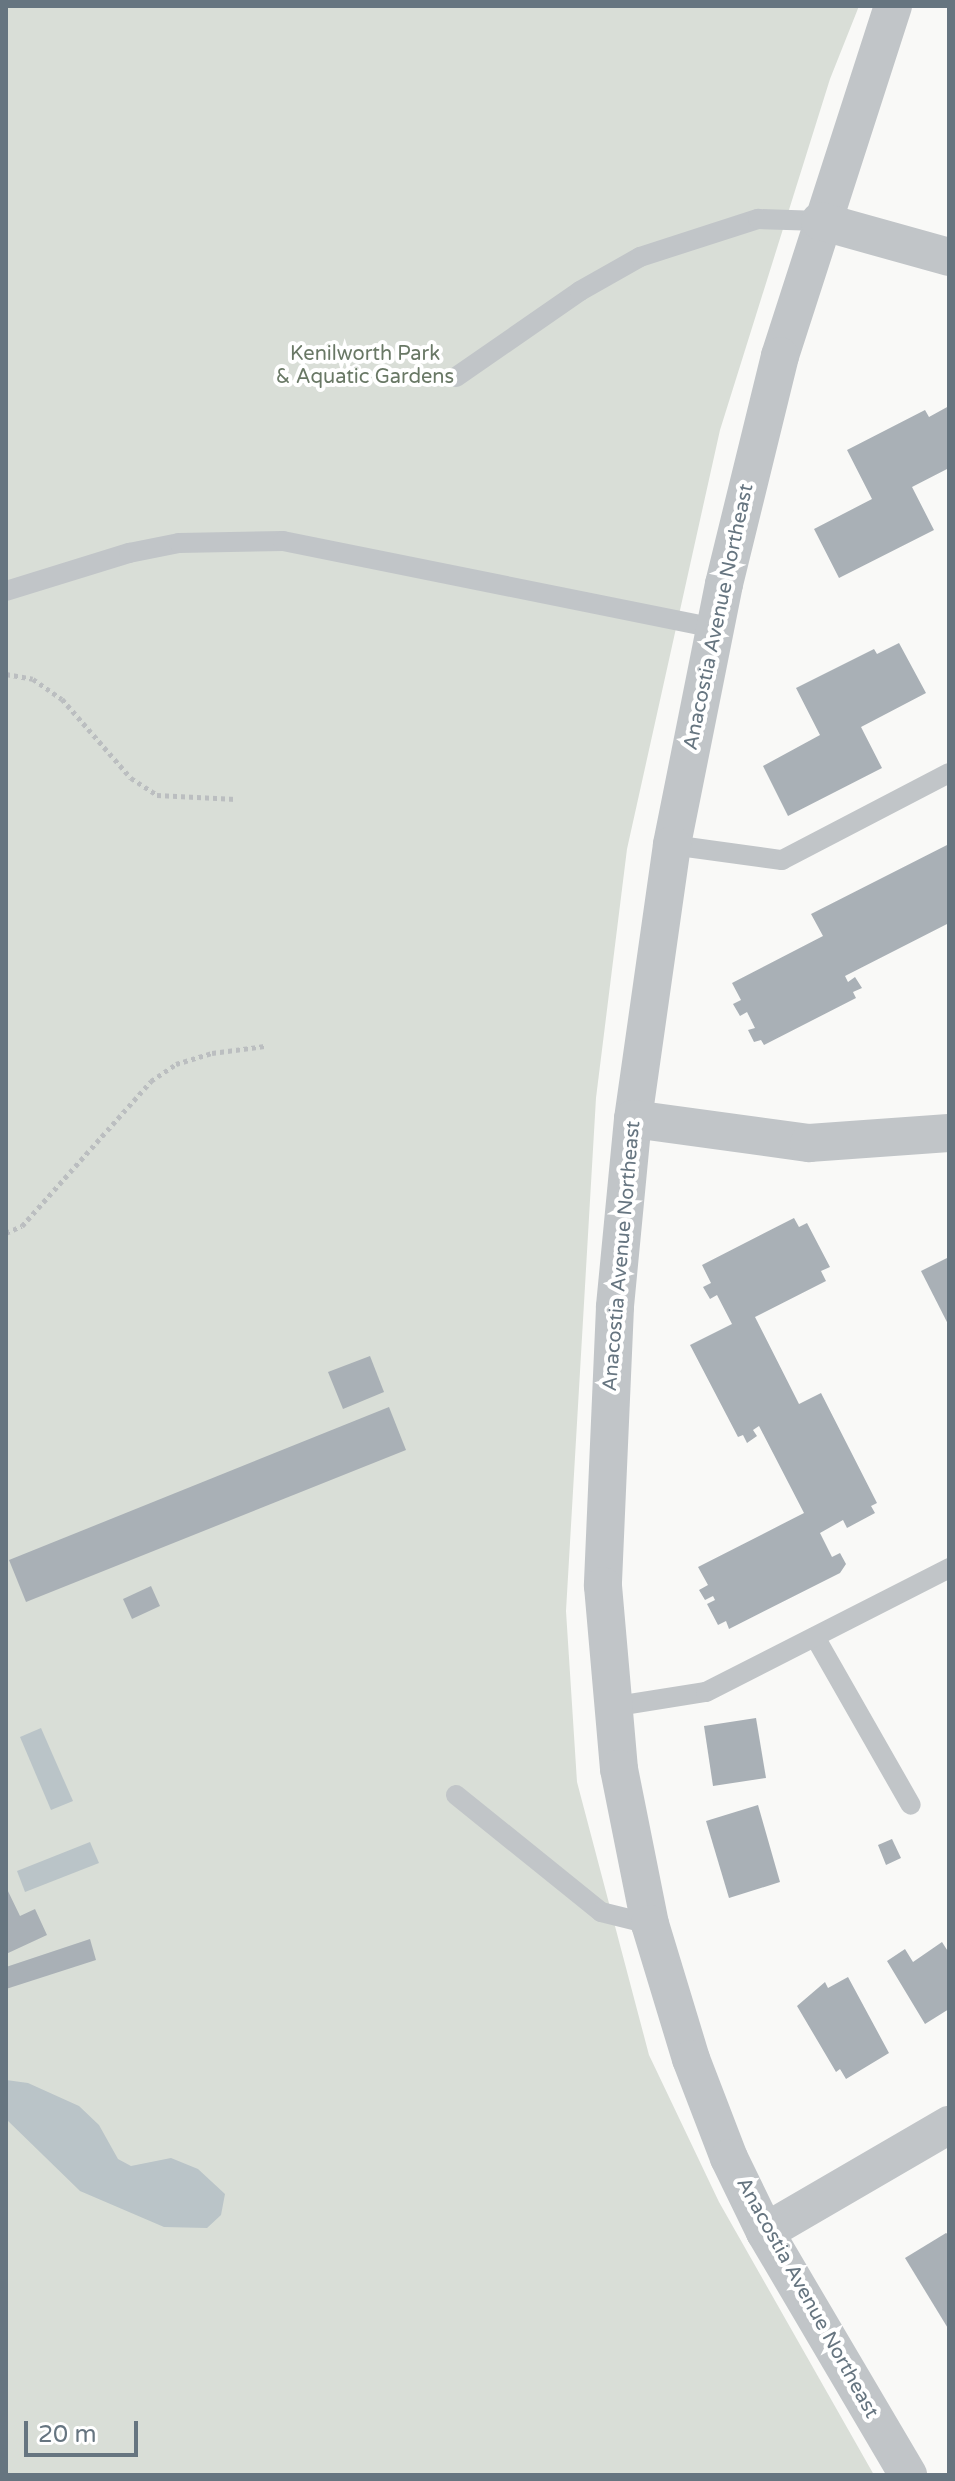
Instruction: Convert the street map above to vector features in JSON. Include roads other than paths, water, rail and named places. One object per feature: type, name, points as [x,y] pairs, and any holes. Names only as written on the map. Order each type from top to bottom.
[{"type":"street","name":"Anacostia Avenue Northeast","points":[[893,6],[820,221],[766,412],[715,628],[672,845],[633,1119],[603,1505],[611,1707],[650,1924],[702,2092],[765,2232],[908,2475]]},
{"type":"street","points":[[820,221],[949,257]]},
{"type":"street","points":[[633,1119],[809,1143],[949,1133]]},
{"type":"street","points":[[765,2232],[949,2125]]},
{"type":"lane","points":[[456,377],[580,291],[640,257],[758,219],[820,221]]},
{"type":"lane","points":[[6,591],[129,553],[179,543],[283,541],[715,628]]},
{"type":"lane","points":[[672,845],[782,860],[949,773]]},
{"type":"lane","points":[[611,1707],[706,1692],[949,1568]]},
{"type":"lane","points":[[815,1637],[911,1805]]},
{"type":"lane","points":[[456,1795],[601,1912],[650,1924]]},
{"type":"park label","name":"Kenilworth Park & Aquatic Gardens","points":[[365,366]]}]
